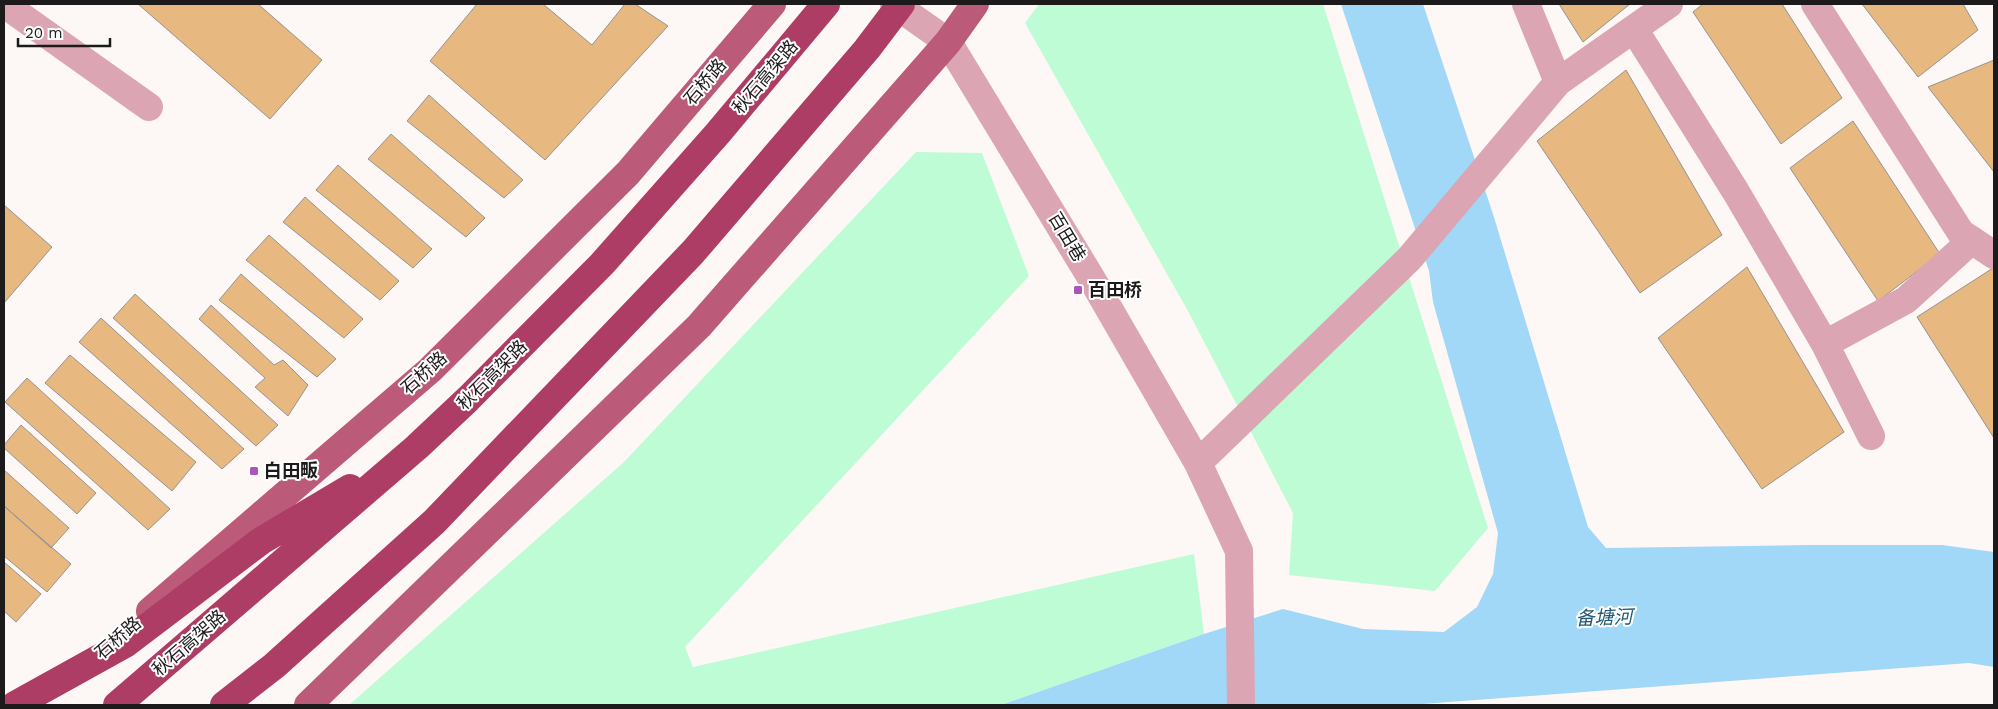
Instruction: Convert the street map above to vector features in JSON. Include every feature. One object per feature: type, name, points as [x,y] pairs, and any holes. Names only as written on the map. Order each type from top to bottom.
[{"type":"highway","name":"秋石高架路","points":[[116,705],[417,447],[468,399],[602,264],[718,133],[826,4]]},
{"type":"highway","points":[[224,705],[274,666],[434,522],[693,252],[867,49],[901,4]]},
{"type":"highway","points":[[15,705],[125,644],[261,541],[417,447]]},
{"type":"highway","points":[[240,705],[274,666]]},
{"type":"main road","name":"石桥路","points":[[41,705],[430,370],[628,173],[772,4]]},
{"type":"main road","points":[[308,705],[698,326],[948,42],[974,4]]},
{"type":"street","points":[[4,4],[149,107]]},
{"type":"street","name":"百田巷","points":[[894,4],[948,42],[1093,281],[1198,463],[1239,551],[1241,705]]},
{"type":"street","points":[[1526,4],[1558,82]]},
{"type":"street","points":[[1198,463],[1409,259],[1558,82],[1669,4]]},
{"type":"street","points":[[1815,4],[1961,233],[1994,255]]},
{"type":"street","points":[[1634,28],[1736,192],[1825,344],[1871,436]]},
{"type":"street","points":[[1825,344],[1906,300],[1972,240]]},
{"type":"green space","points":[[1039,4],[1323,4],[1488,528],[1435,591],[1289,575],[1293,513],[1188,311],[1025,23]]},
{"type":"green space","points":[[916,152],[982,153],[1029,276],[685,647],[693,667],[1194,554],[1204,634],[1001,705],[349,705],[624,462]]},
{"type":"water","name":"备塘河","points":[[1341,4],[1423,4],[1493,214],[1588,527],[1606,548],[1942,545],[1994,552],[1994,667],[1969,663],[1409,705],[1001,705],[1204,634],[1283,609],[1363,629],[1444,632],[1477,607],[1493,574],[1498,533],[1433,302],[1429,271]]},
{"type":"building","points":[[138,4],[258,4],[322,60],[270,119]]},
{"type":"building","points":[[477,4],[543,4],[592,45],[625,4],[635,4],[668,26],[545,160],[430,61]]},
{"type":"building","points":[[1559,4],[1630,4],[1583,42]]},
{"type":"building","points":[[1703,4],[1782,4],[1842,98],[1781,144],[1693,12]]},
{"type":"building","points":[[1862,4],[1963,4],[1978,30],[1918,77]]},
{"type":"building","points":[[1994,60],[1994,172],[1928,87]]},
{"type":"building","points":[[1626,70],[1722,235],[1640,293],[1537,141]]},
{"type":"building","points":[[429,95],[523,180],[504,198],[407,121]]},
{"type":"building","points":[[1853,121],[1940,254],[1878,301],[1790,168]]},
{"type":"building","points":[[391,134],[485,218],[466,237],[368,159]]},
{"type":"building","points":[[338,165],[432,249],[413,268],[316,190]]},
{"type":"building","points":[[305,197],[399,281],[380,300],[283,222]]},
{"type":"building","points":[[4,205],[52,247],[4,303]]},
{"type":"building","points":[[269,235],[363,319],[344,338],[246,260]]},
{"type":"building","points":[[1747,267],[1844,432],[1762,489],[1658,338]]},
{"type":"building","points":[[1993,268],[1994,270],[1994,438],[1917,317]]},
{"type":"building","points":[[241,274],[336,359],[317,377],[219,300]]},
{"type":"building","points":[[135,294],[278,425],[256,446],[113,318]]},
{"type":"building","points":[[211,305],[274,365],[283,360],[308,385],[288,416],[255,387],[265,378],[199,319]]},
{"type":"building","points":[[101,318],[244,449],[222,469],[79,342]]},
{"type":"building","points":[[70,355],[196,462],[172,491],[45,383]]},
{"type":"building","points":[[27,378],[170,509],[148,530],[5,402]]},
{"type":"building","points":[[21,425],[96,493],[77,514],[4,448],[4,445]]},
{"type":"building","points":[[4,470],[69,528],[51,548],[4,506]]},
{"type":"building","points":[[4,506],[71,564],[47,592],[4,556]]},
{"type":"building","points":[[4,562],[41,594],[16,622],[4,611]]},
{"type":"place","name":"百田桥","points":[[1078,290]]},
{"type":"place","name":"白田畈","points":[[254,471]]}]
